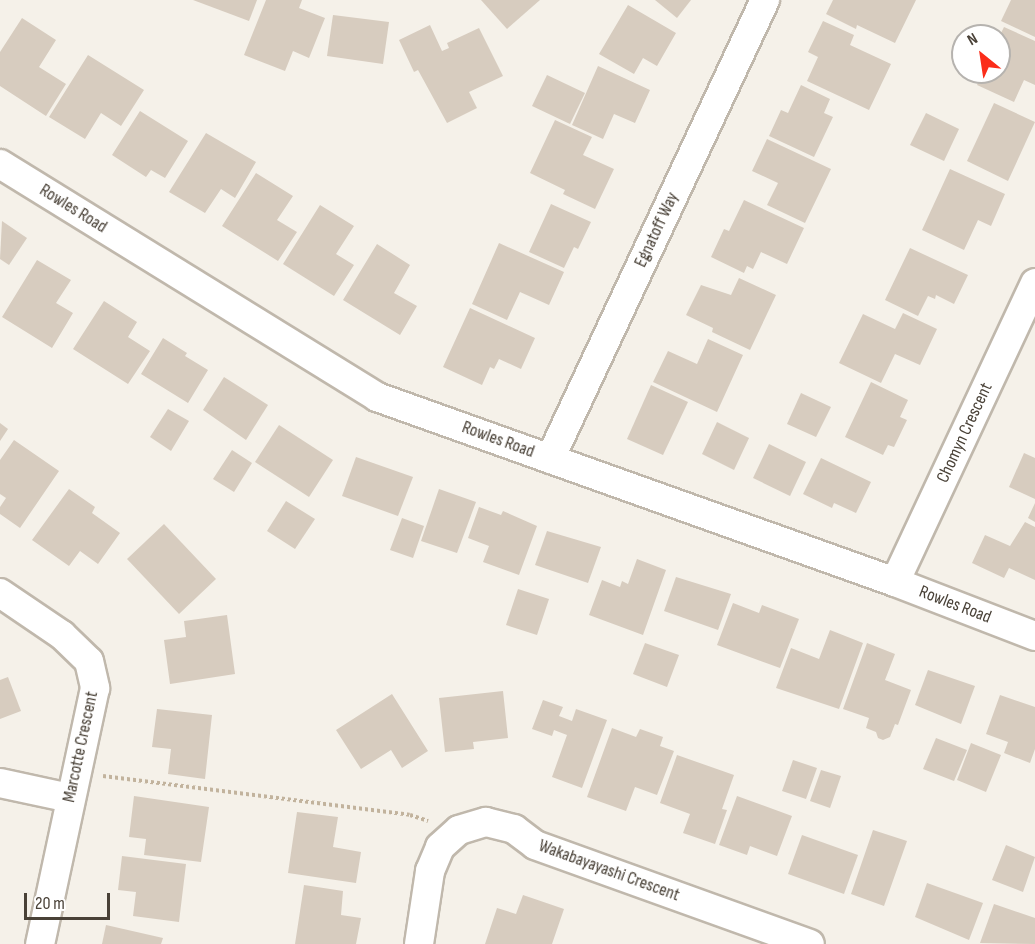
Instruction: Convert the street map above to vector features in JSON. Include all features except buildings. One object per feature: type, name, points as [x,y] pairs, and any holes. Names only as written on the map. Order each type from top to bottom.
[{"type":"street","name":"Egnatoff Way","points":[[550,459],[765,0]]},
{"type":"street","name":"Rowles Road","points":[[0,164],[377,397],[895,582],[1035,636]]},
{"type":"street","name":"Chomyn Crescent","points":[[895,582],[1035,283]]},
{"type":"street","name":"Marcotte Crescent","points":[[0,593],[62,634],[89,661],[96,688],[70,798],[40,944]]},
{"type":"street","points":[[0,783],[70,798]]},
{"type":"street","name":"Wakabayayashi Crescent","points":[[419,944],[430,871],[440,847],[459,830],[486,822],[514,829],[535,845],[801,942]]},
{"type":"path","points":[[78,764],[104,776],[410,815]]}]
